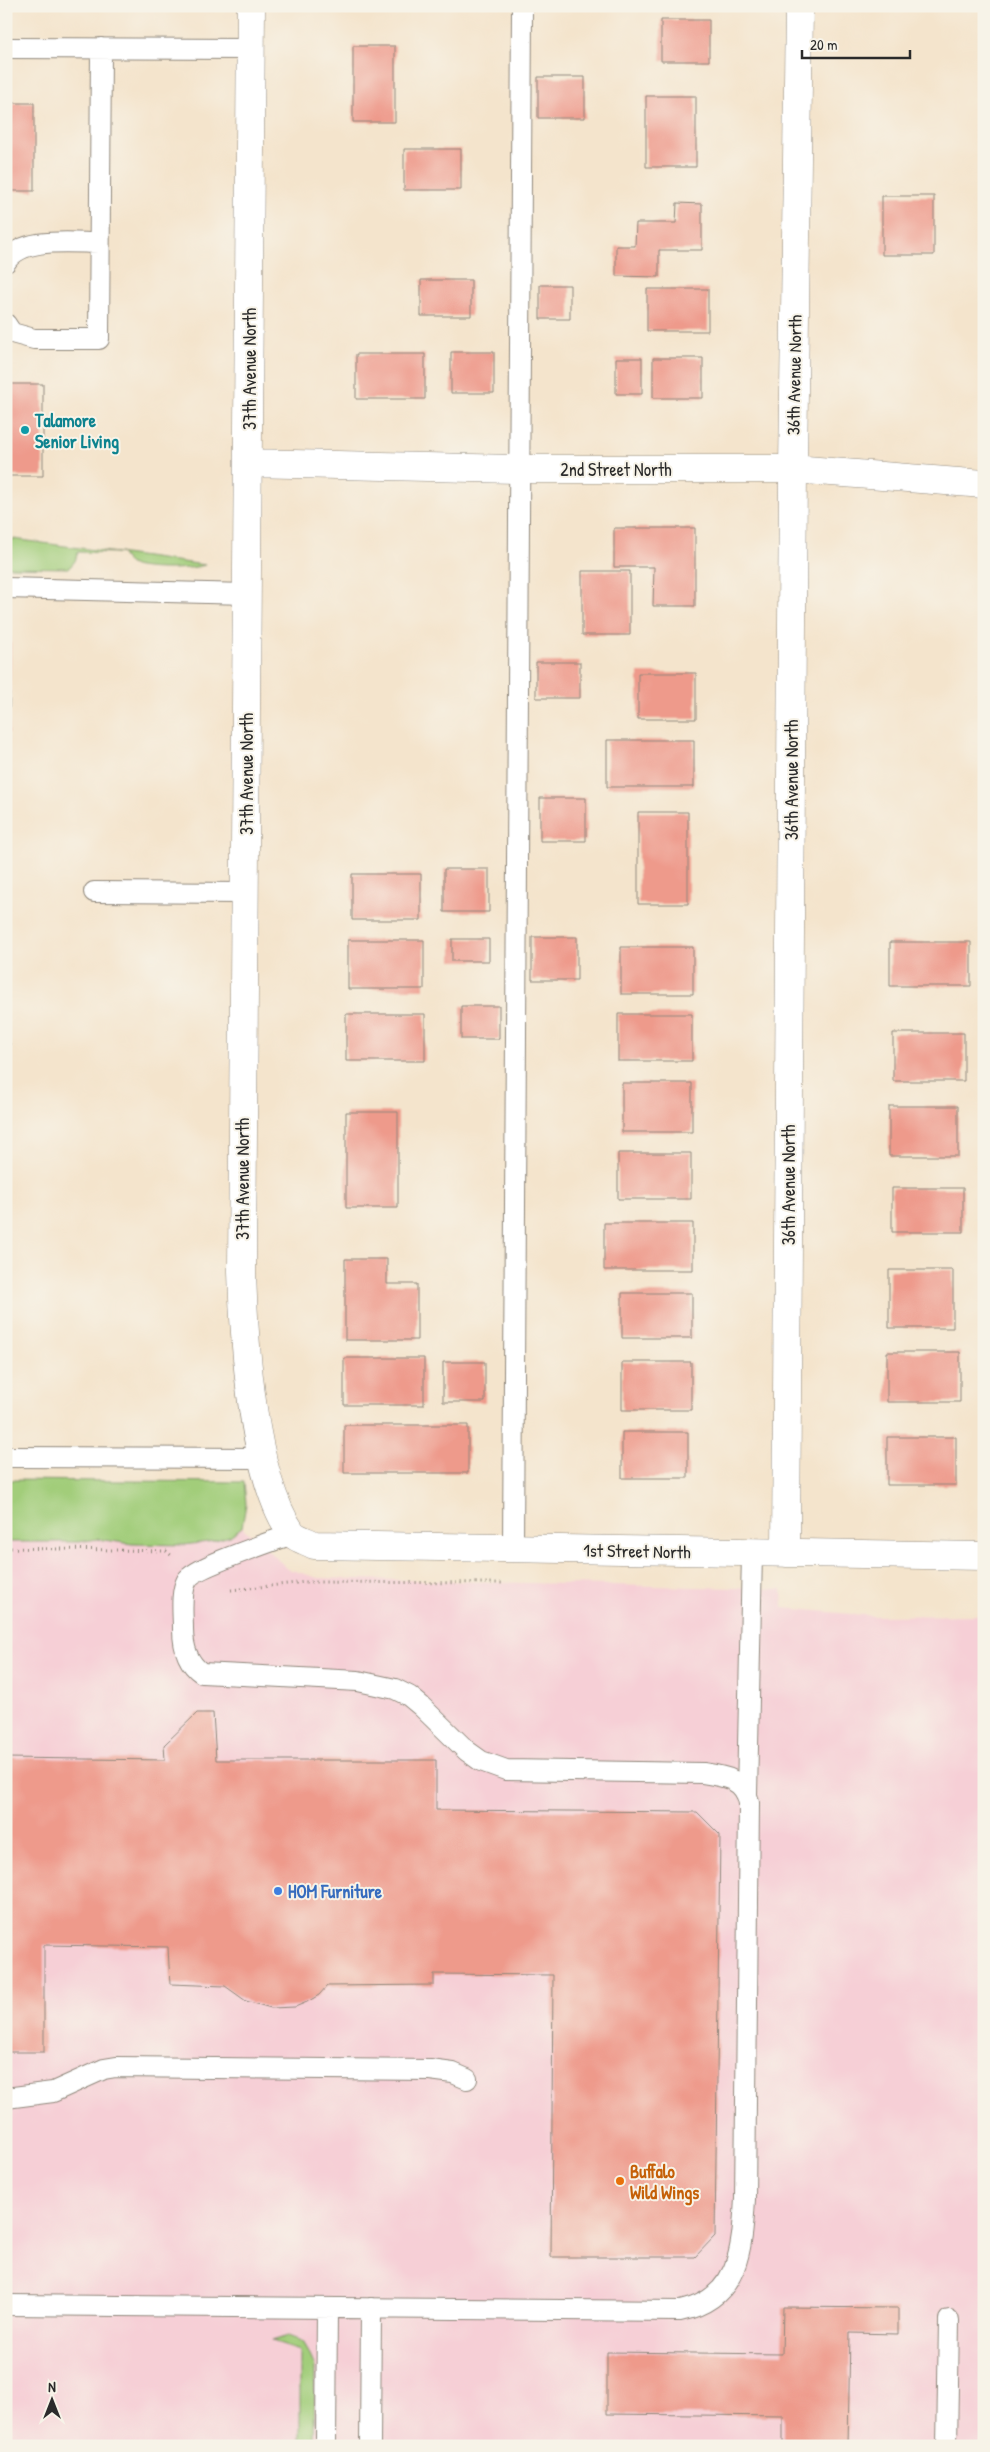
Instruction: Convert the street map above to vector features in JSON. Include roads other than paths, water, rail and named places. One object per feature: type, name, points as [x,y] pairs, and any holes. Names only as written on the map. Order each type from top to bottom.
[{"type":"street","name":"37th Avenue North","points":[[251,6],[243,1313],[253,1402],[263,1458],[274,1500],[292,1534]]},
{"type":"street","name":"36th Avenue North","points":[[786,1553],[793,469],[799,6]]},
{"type":"street","name":"2nd Street North","points":[[248,463],[519,469],[793,469],[984,484]]},
{"type":"street","name":"1st Street North","points":[[292,1534],[314,1545],[984,1556]]},
{"type":"lane","points":[[513,1548],[522,6]]},
{"type":"lane","points":[[6,48],[251,50]]},
{"type":"lane","points":[[6,324],[12,333],[34,339],[99,339],[101,48]]},
{"type":"lane","points":[[6,262],[10,255],[37,243],[99,243]]},
{"type":"lane","points":[[6,588],[247,594]]},
{"type":"lane","points":[[94,892],[245,893]]},
{"type":"lane","points":[[6,1457],[263,1458]]},
{"type":"lane","points":[[292,1534],[204,1568],[188,1578],[183,1592],[183,1634],[186,1652],[193,1666],[202,1672],[358,1681],[395,1689],[409,1696],[421,1706],[467,1751],[481,1761],[506,1770],[703,1773],[734,1780],[742,1786],[747,1795]]},
{"type":"lane","points":[[6,2305],[680,2311],[702,2305],[724,2288],[736,2264],[743,2228],[745,2199],[747,1795],[752,1553]]},
{"type":"lane","points":[[6,2098],[53,2092],[104,2069],[116,2067],[430,2070],[453,2073],[467,2079]]},
{"type":"lane","points":[[326,2446],[327,2308]]},
{"type":"lane","points":[[370,2446],[371,2308]]},
{"type":"lane","points":[[947,2446],[949,2320]]},
{"type":"place","name":"Talamore Senior Living","points":[[25,430]]},
{"type":"place","name":"HOM Furniture","points":[[278,1891]]},
{"type":"place","name":"Buffalo Wild Wings","points":[[620,2181]]}]
